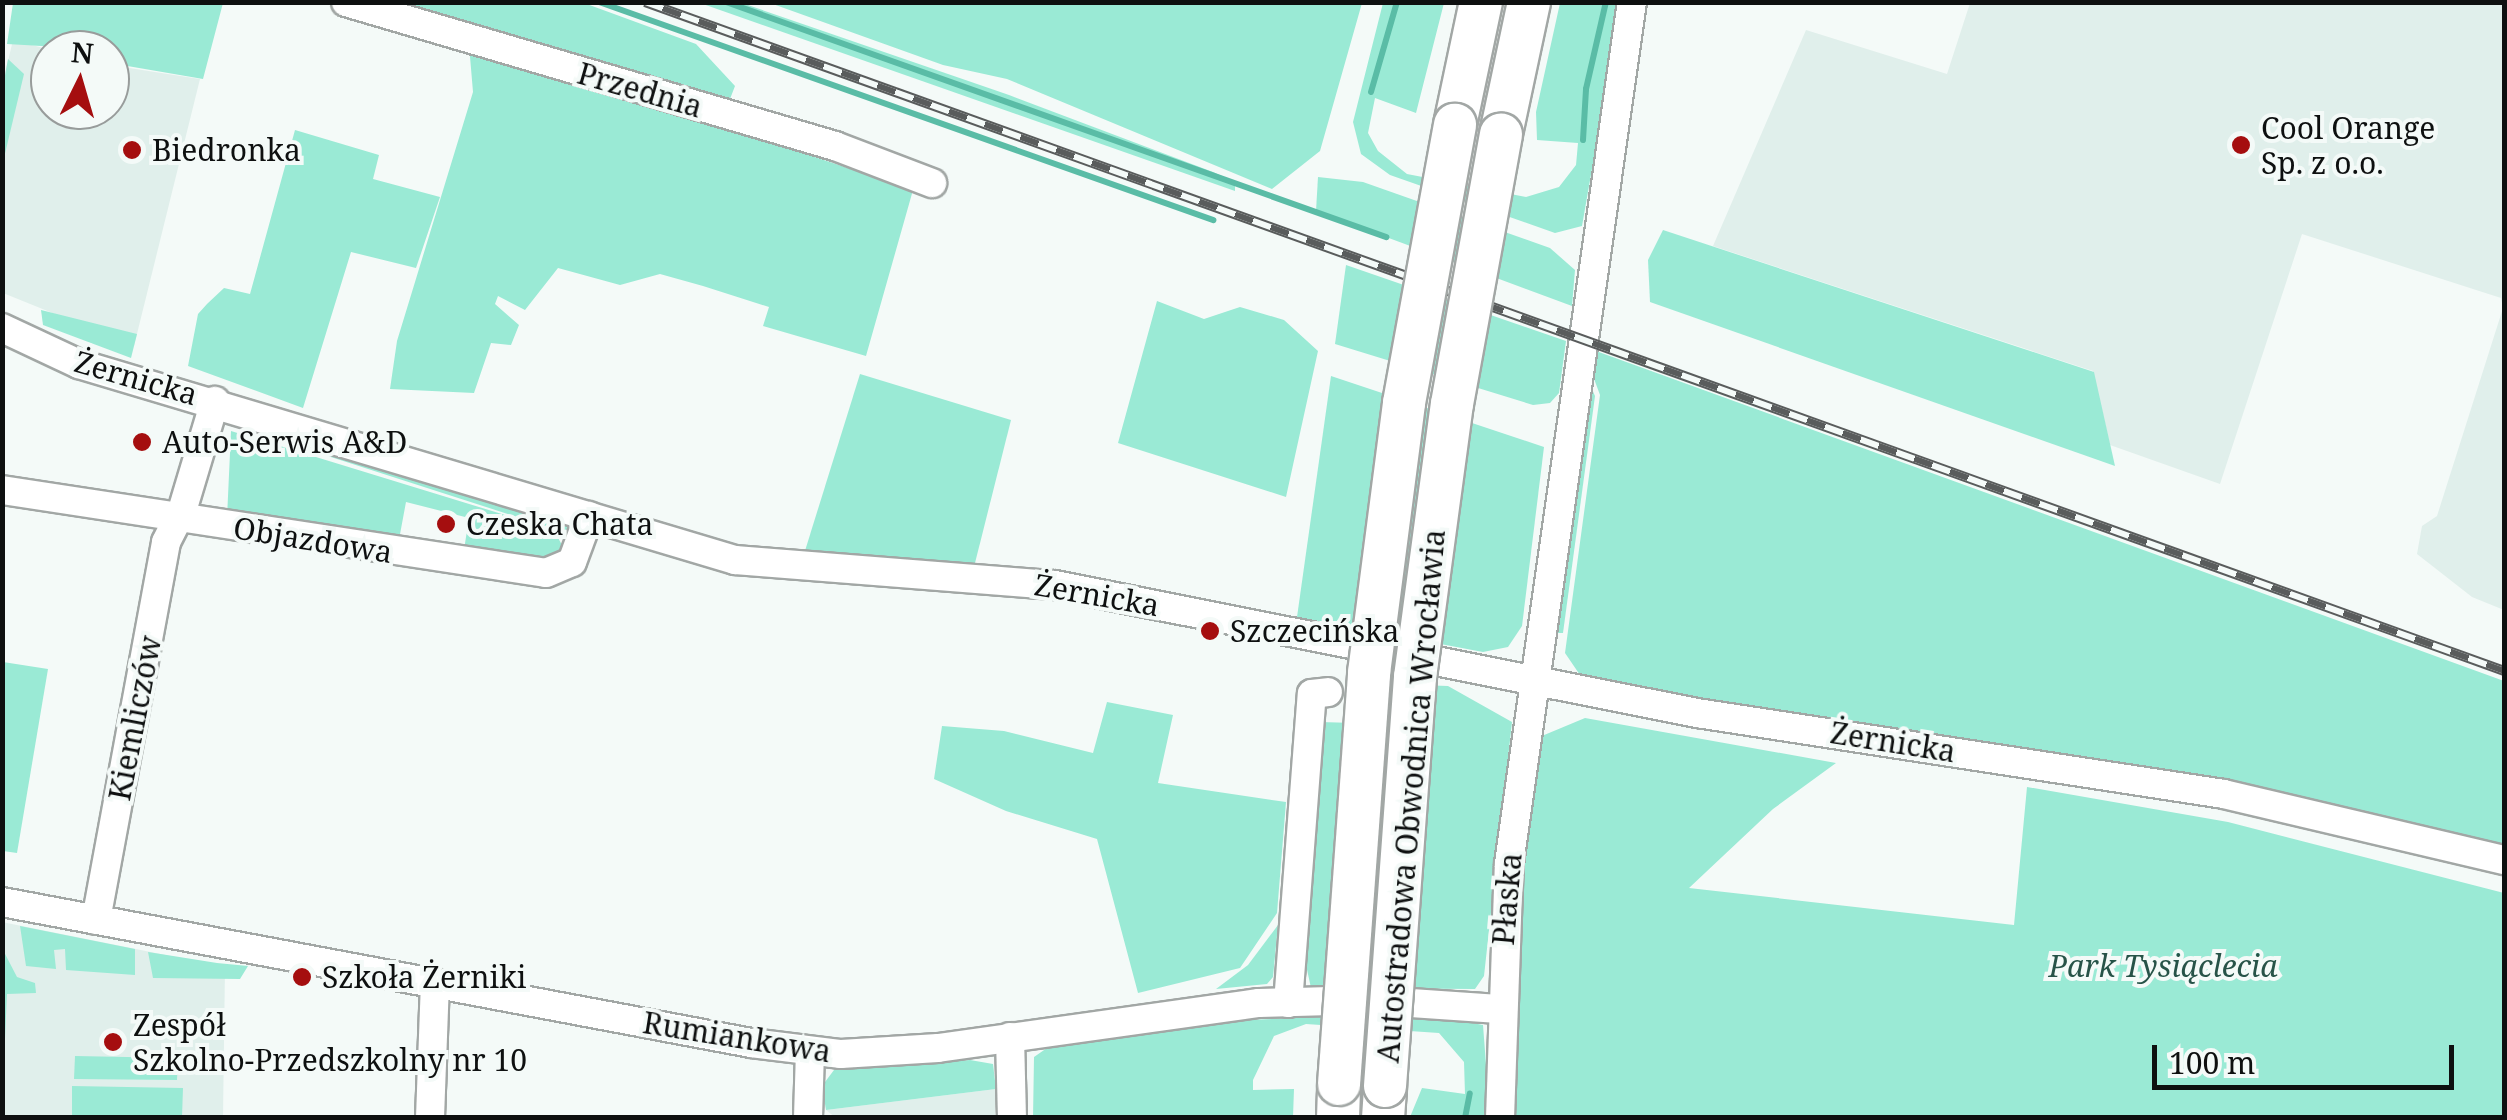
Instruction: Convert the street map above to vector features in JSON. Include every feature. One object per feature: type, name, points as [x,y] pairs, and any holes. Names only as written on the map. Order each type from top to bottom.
[{"type":"highway","name":"Autostradowa Obwodnica Wrocławia","points":[[1339,1101],[1372,654],[1404,403],[1481,2]]},
{"type":"highway","name":"Autostradowa Obwodnica Wrocławia","points":[[1384,1102],[1418,658],[1452,404],[1529,2]]},
{"type":"street","name":"Przednia","points":[[346,2],[836,146],[932,183]]},
{"type":"street","points":[[1532,682],[1632,2]]},
{"type":"street","name":"Żernicka","points":[[2,328],[79,364],[215,401],[735,560],[1055,585],[1532,682],[2224,794],[2504,860]]},
{"type":"street","name":"Kiemliczów","points":[[96,920],[166,542],[178,518],[215,401]]},
{"type":"street","name":"Objazdowa","points":[[2,490],[546,574],[572,562],[588,516]]},
{"type":"street","name":"Płaska","points":[[1500,1118],[1500,1009],[1532,682]]},
{"type":"street","points":[[1288,1003],[1320,693]]},
{"type":"street","name":"Rumiankowa","points":[[2,902],[810,1050],[883,1052],[1189,1009],[1288,1003],[1367,1000],[1500,1009]]},
{"type":"street","points":[[430,1118],[434,983]]},
{"type":"street","points":[[1010,1037],[1012,1118]]},
{"type":"street","points":[[808,1118],[810,1050]]},
{"type":"shaded area","points":[[1970,3],[2504,3],[2504,610],[2472,597],[2417,554],[2422,526],[2437,516],[2503,308],[2501,298],[2302,234],[2220,484],[2110,445],[2093,371],[1713,246],[1806,30],[1947,74]]},
{"type":"shaded area","points":[[13,40],[30,44],[30,130],[130,130],[130,68],[200,79],[134,346],[3,293],[2,86]]},
{"type":"shaded area","name":"Zespół Szkolno-Przedszkolny nr 10","points":[[2,922],[225,967],[223,1117],[3,1117]]},
{"type":"shaded area","points":[[996,1089],[995,1117],[836,1118],[826,1110]]},
{"type":"green space","points":[[13,2],[223,3],[203,79],[130,66],[130,30],[30,30],[30,45],[7,44]]},
{"type":"green space","points":[[378,3],[584,3],[696,44],[735,86],[720,125],[913,190],[866,356],[763,326],[769,307],[703,286],[660,274],[620,285],[558,268],[525,310],[498,296],[495,304],[519,325],[511,345],[491,343],[474,393],[390,389],[397,341],[473,92],[468,33]]},
{"type":"green space","points":[[700,3],[742,3],[1009,95],[1213,172],[1235,182],[1235,191]]},
{"type":"green space","points":[[770,3],[1362,3],[1320,151],[1272,189],[1007,79],[943,65]]},
{"type":"green space","points":[[1383,3],[1444,3],[1416,113],[1375,98],[1368,133],[1378,151],[1407,174],[1526,197],[1559,187],[1576,165],[1578,143],[1537,140],[1536,112],[1560,3],[1621,3],[1582,226],[1555,233],[1390,175],[1361,154],[1353,122]]},
{"type":"green space","points":[[8,59],[24,74],[3,162],[3,86]]},
{"type":"green space","points":[[295,130],[379,155],[373,179],[440,197],[416,268],[351,252],[303,408],[188,366],[198,314],[224,288],[250,294]]},
{"type":"green space","points":[[1318,177],[1363,182],[1550,248],[1575,270],[1572,306],[1316,211]]},
{"type":"green space","points":[[1663,230],[2094,372],[2115,466],[1650,302],[1648,260]]},
{"type":"green space","points":[[1346,265],[1566,341],[1559,393],[1550,403],[1533,405],[1335,344]]},
{"type":"green space","points":[[1157,301],[1204,319],[1240,307],[1284,320],[1318,351],[1286,497],[1118,443]]},
{"type":"green space","points":[[41,310],[137,334],[131,358],[43,325]]},
{"type":"green space","points":[[1596,351],[2504,681],[2504,848],[2224,778],[1636,692],[1580,675],[1565,653],[1600,395],[1593,376]]},
{"type":"green space","points":[[860,374],[1011,420],[975,563],[804,554]]},
{"type":"green space","points":[[1331,376],[1544,447],[1522,626],[1508,647],[1483,652],[1297,617]]},
{"type":"green space","points":[[1588,380],[1595,396],[1563,633],[1551,633]]},
{"type":"green space","points":[[226,417],[565,521],[570,534],[219,421]]},
{"type":"green space","points":[[231,431],[554,530],[564,549],[538,562],[463,556],[469,518],[406,502],[398,545],[227,518]]},
{"type":"green space","points":[[3,662],[48,669],[17,853],[3,851]]},
{"type":"green space","points":[[1392,684],[1448,686],[1512,722],[1484,976],[1475,989],[1311,988],[1306,965],[1300,964],[1320,722],[1389,724]]},
{"type":"green space","points":[[1107,702],[1173,715],[1158,783],[1286,802],[1277,913],[1240,968],[1138,993],[1097,839],[1006,811],[934,779],[942,726],[1004,731],[1093,753]]},
{"type":"green space","name":"Park Tysiąclecia","points":[[1585,718],[1836,763],[1773,809],[1689,888],[2014,925],[2027,787],[2228,822],[2504,893],[2504,1117],[1509,1118],[1509,969],[1537,738]]},
{"type":"green space","points":[[1278,925],[1273,977],[1267,984],[1216,989],[1248,965]]},
{"type":"green space","points":[[20,926],[135,949],[135,975],[66,970],[65,949],[54,950],[56,969],[26,966]]},
{"type":"green space","points":[[3,950],[17,977],[35,983],[36,993],[7,994],[3,1084]]},
{"type":"green space","points":[[148,952],[248,966],[240,979],[153,978]]},
{"type":"green space","points":[[1422,1013],[1483,1025],[1490,1117],[1410,1117],[1422,1088],[1465,1094],[1464,1062],[1439,1033],[1306,1024],[1274,1036],[1253,1080],[1253,1090],[1294,1089],[1293,1117],[1033,1118],[1034,1057],[1047,1048],[1195,1022]]},
{"type":"green space","points":[[75,1056],[178,1058],[177,1080],[74,1079]]},
{"type":"green space","points":[[970,1060],[993,1064],[996,1089],[826,1110],[822,1086],[834,1070]]},
{"type":"green space","points":[[72,1086],[183,1088],[182,1117],[72,1117]]},
{"type":"waterway","points":[[599,2],[1213,220]]},
{"type":"waterway","points":[[726,2],[1386,237]]},
{"type":"waterway","points":[[1371,92],[1397,2]]},
{"type":"waterway","points":[[1583,140],[1586,89],[1606,2]]},
{"type":"waterway","points":[[1465,1118],[1470,1093]]},
{"type":"railway","points":[[645,2],[2504,671]]},
{"type":"place","name":"Cool Orange Sp. z o.o.","points":[[2241,145]]},
{"type":"place","name":"Biedronka","points":[[132,150]]},
{"type":"place","name":"Auto-Serwis A&D","points":[[142,442]]},
{"type":"place","name":"Czeska Chata","points":[[446,524]]},
{"type":"place","name":"Szczecińska","points":[[1210,631]]},
{"type":"place","name":"Szkoła Żerniki","points":[[302,977]]},
{"type":"place","name":"Zespół Szkolno-Przedszkolny nr 10","points":[[113,1042]]}]
